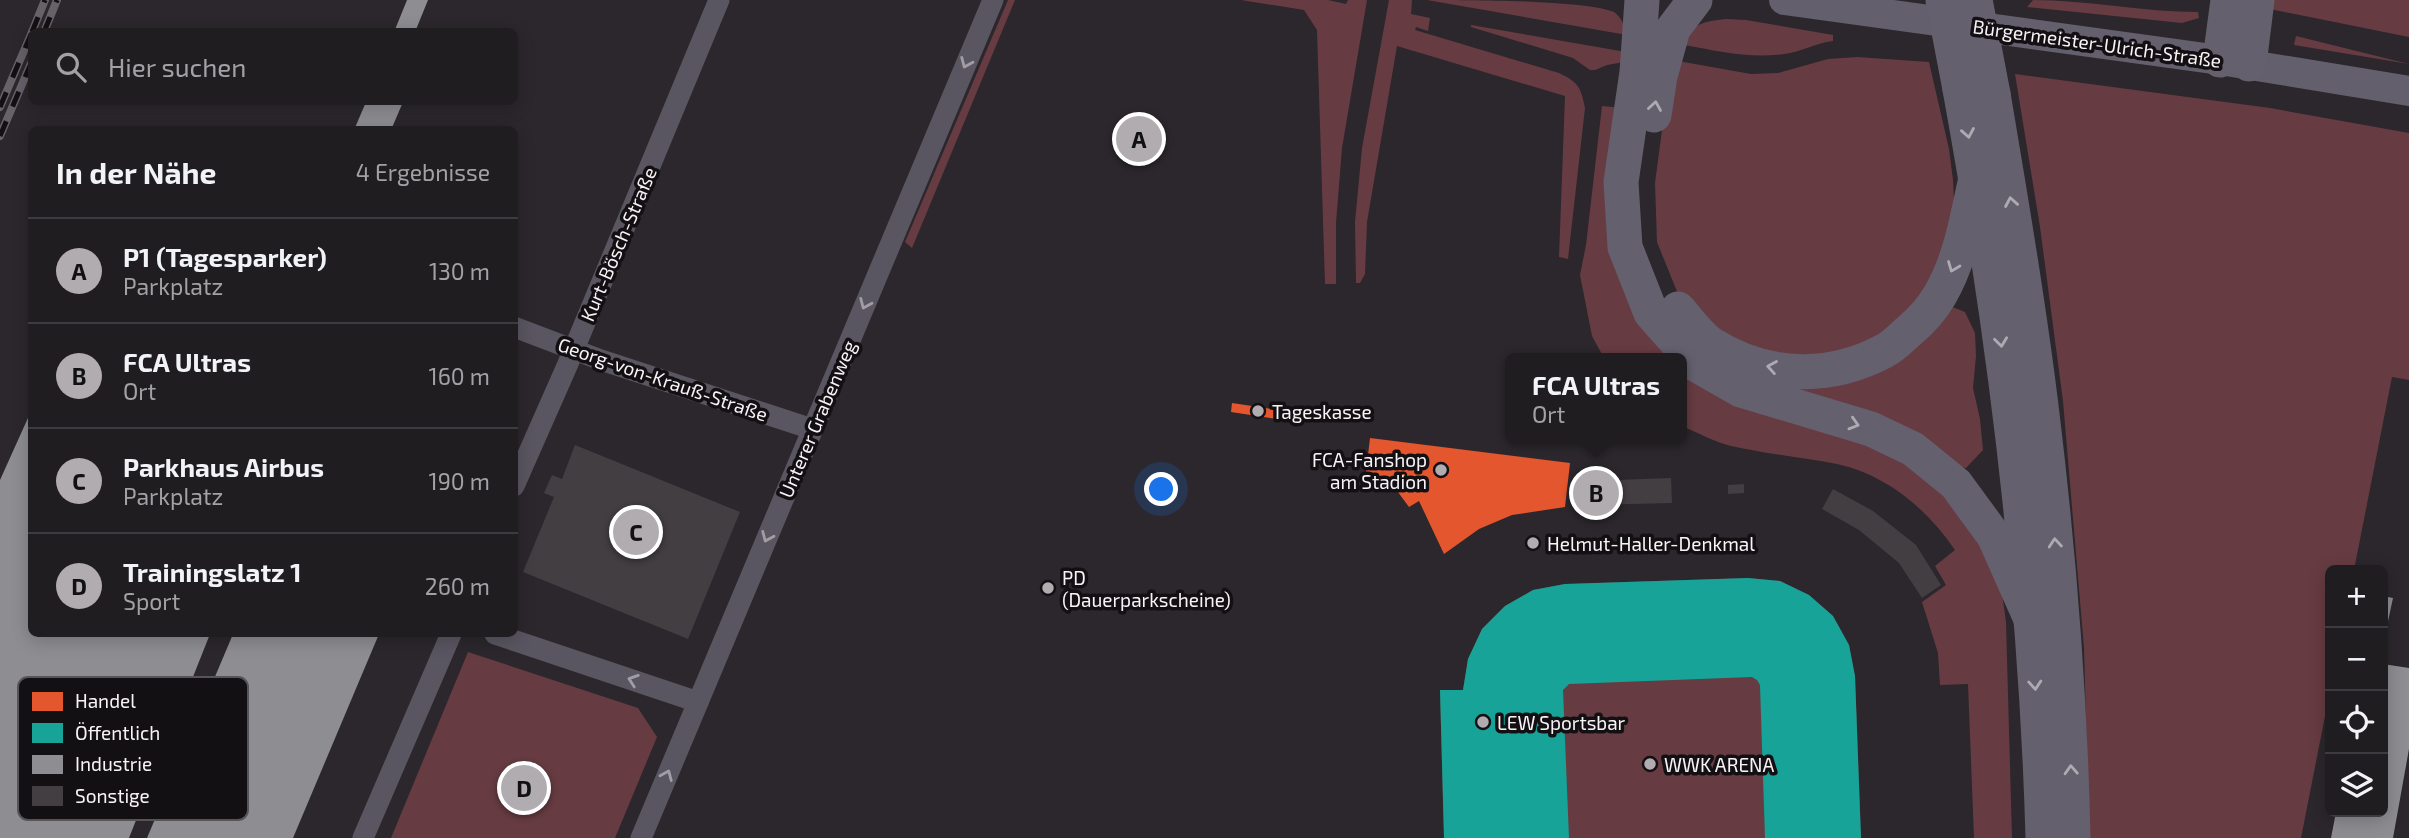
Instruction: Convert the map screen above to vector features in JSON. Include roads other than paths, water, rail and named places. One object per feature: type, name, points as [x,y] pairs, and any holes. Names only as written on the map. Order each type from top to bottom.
[{"type":"highway","points":[[1642,0],[1637,72],[1621,182],[1625,247],[1651,313],[1686,353]]},
{"type":"highway","points":[[1695,0],[1673,29],[1660,76],[1644,183],[1646,243],[1672,303],[1709,342],[1748,363],[1806,373],[1847,368],[1886,350],[1921,320],[1939,297],[1961,246],[1976,178]]},
{"type":"highway","points":[[1943,0],[1976,91],[2021,264],[2049,478],[2063,630],[2073,838]]},
{"type":"highway","points":[[1975,0],[1976,178],[2010,407],[2022,518],[2038,717],[2043,838]]},
{"type":"highway","points":[[2228,0],[2234,62]]},
{"type":"highway","points":[[2234,62],[2257,0]]},
{"type":"highway","points":[[1687,354],[1697,365],[1741,390],[1871,429],[1913,449],[1956,484],[1994,536],[2030,617]]},
{"type":"main road","name":"Bürgermeister-Ulrich-Straße","points":[[1784,0],[2234,62],[2409,91]]},
{"type":"street","name":"Kurt-Bösch-Straße","points":[[518,477],[575,349],[719,0]]},
{"type":"street","name":"Unterer Grabenweg","points":[[640,838],[993,0]]},
{"type":"street","name":"Georg-von-Krauß-Straße","points":[[518,328],[601,360],[812,429]]},
{"type":"street","points":[[363,838],[450,637]]},
{"type":"street","points":[[504,637],[698,702]]},
{"type":"railway","points":[[34,28],[45,0]]},
{"type":"railway","points":[[46,28],[57,0]]},
{"type":"railway","points":[[0,107],[28,41]]},
{"type":"railway","points":[[0,136],[28,70]]},
{"type":"place","name":"P1 (Tagesparker)","points":[[1139,139]]},
{"type":"place","name":"Tageskasse","points":[[1258,411]]},
{"type":"place","name":"FCA-Fanshop am Stadion","points":[[1441,470]]},
{"type":"place","name":"FCA Ultras","points":[[1596,493]]},
{"type":"place","name":"Parkhaus Airbus","points":[[636,532]]},
{"type":"place","name":"Helmut-Haller-Denkmal","points":[[1533,543]]},
{"type":"place","name":"PD (Dauerparkscheine)","points":[[1048,588]]},
{"type":"place","name":"LEW Sportsbar","points":[[1483,722]]},
{"type":"place","name":"WWK ARENA","points":[[1650,764]]},
{"type":"place","name":"Trainingslatz 1","points":[[524,788]]}]
